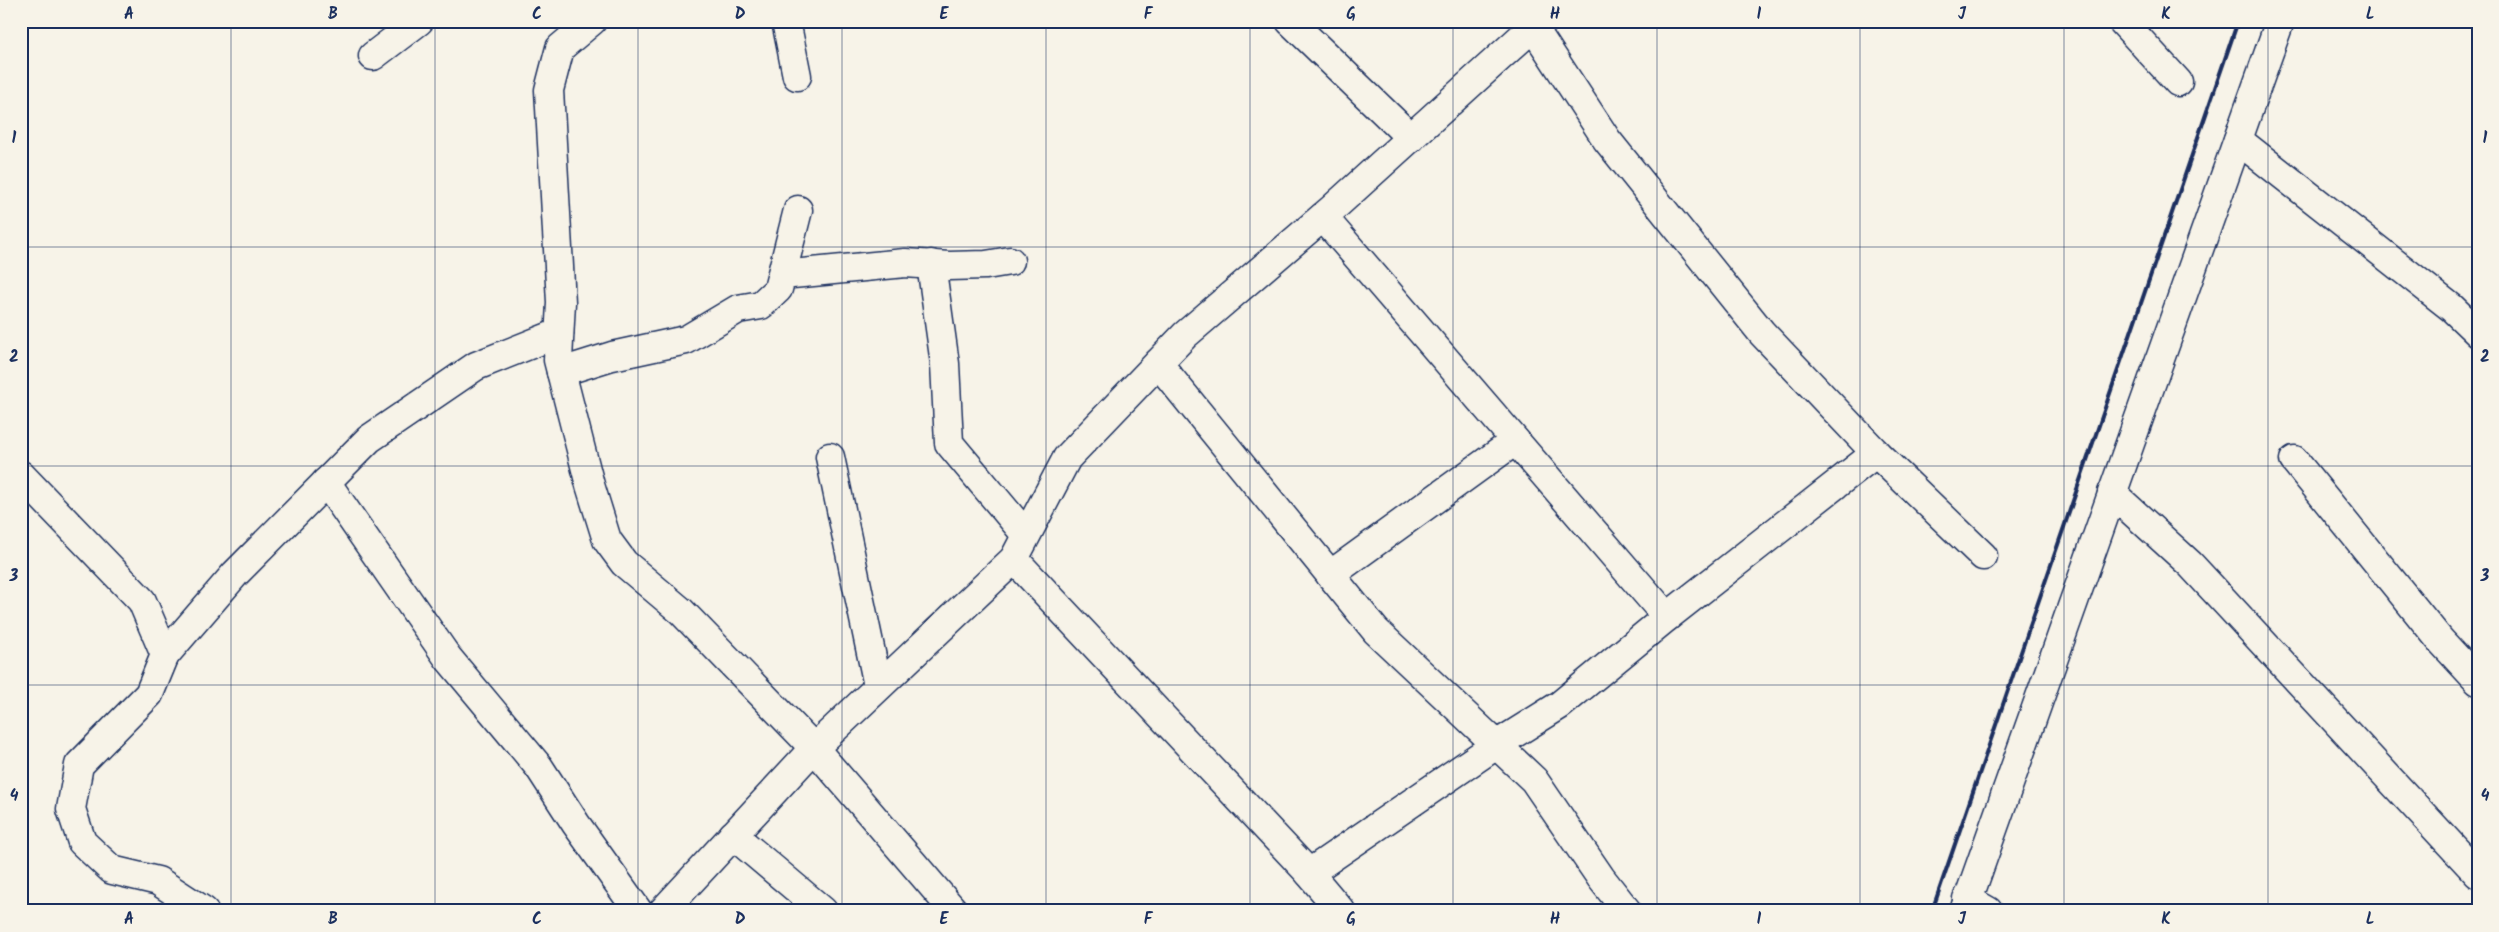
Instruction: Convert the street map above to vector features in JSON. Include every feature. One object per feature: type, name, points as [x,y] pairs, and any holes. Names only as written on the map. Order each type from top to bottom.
[{"type":"street","points":[[373,56],[419,21]]},
{"type":"street","points":[[786,21],[797,76]]},
{"type":"street","points":[[1290,21],[1411,138]]},
{"type":"street","points":[[2122,21],[2178,82]]},
{"type":"street","points":[[1973,907],[2112,493],[2280,21]]},
{"type":"street","points":[[663,911],[814,748],[1014,559],[1067,458],[1185,335],[1323,217],[1535,23],[1607,140],[1762,333],[1876,453],[1983,556]]},
{"type":"street","points":[[580,25],[560,48],[549,90],[561,302],[558,360],[590,485],[607,540],[624,563],[681,611],[814,748],[954,911]]},
{"type":"street","points":[[2238,140],[2452,308],[2478,333]]},
{"type":"street","points":[[561,372],[612,356],[686,340],[738,309],[761,304],[778,289],[798,210]]},
{"type":"street","points":[[1323,217],[1666,617]]},
{"type":"street","points":[[782,275],[905,263],[986,265],[1010,261]]},
{"type":"street","points":[[931,264],[945,364],[949,443],[1026,535]]},
{"type":"street","points":[[204,911],[158,881],[112,870],[82,842],[71,809],[79,766],[149,694],[165,655],[235,574],[369,439],[476,366],[559,333]]},
{"type":"street","points":[[1158,363],[1376,631],[1534,780],[1600,878],[1627,911]]},
{"type":"street","points":[[1330,575],[1515,441]]},
{"type":"street","points":[[1309,873],[1496,745],[1560,704],[1666,617],[1876,453]]},
{"type":"street","points":[[830,457],[878,686]]},
{"type":"street","points":[[2294,460],[2440,640],[2478,681]]},
{"type":"street","points":[[21,475],[142,601],[165,655]]},
{"type":"street","points":[[326,482],[448,658],[539,767],[576,824],[638,911]]},
{"type":"street","points":[[2112,493],[2190,564],[2478,874]]},
{"type":"street","points":[[1014,559],[1309,873],[1341,911]]},
{"type":"street","points":[[733,835],[823,911]]},
{"type":"railway","points":[[1932,911],[2238,21]]}]
